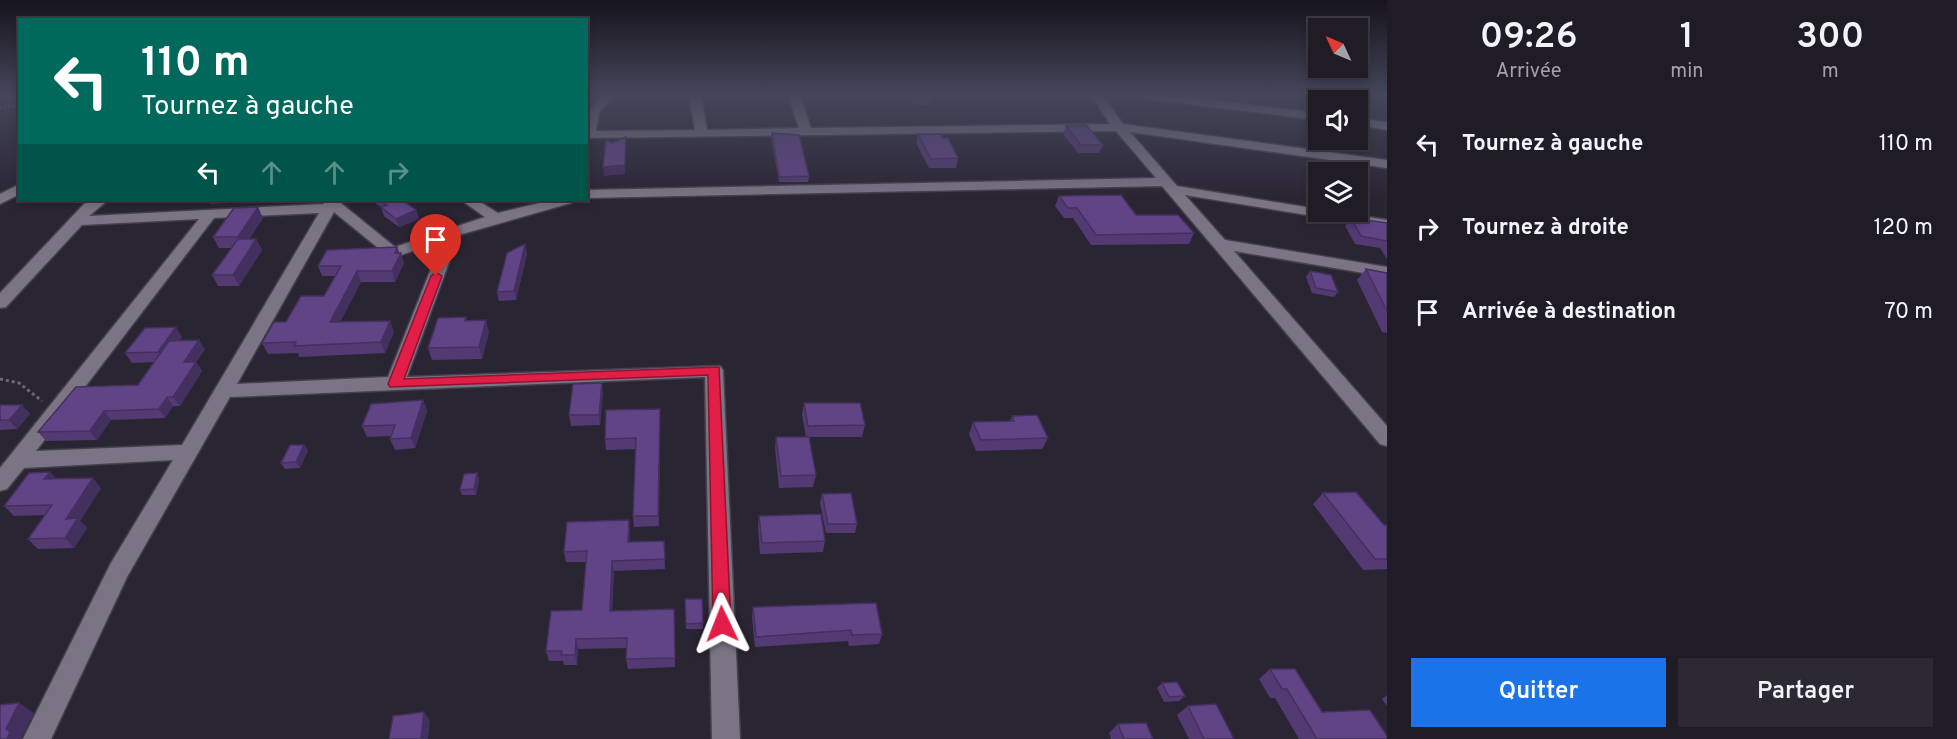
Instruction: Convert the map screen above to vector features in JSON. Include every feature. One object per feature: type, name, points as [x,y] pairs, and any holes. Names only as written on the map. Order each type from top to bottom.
[{"type":"street","points":[[590,129],[589,135],[963,129]]},
{"type":"street","points":[[1121,129],[1387,439]]},
{"type":"street","points":[[1137,129],[1387,164]]},
{"type":"street","points":[[588,194],[1169,186],[1387,224]]},
{"type":"street","points":[[0,200],[18,189]]},
{"type":"street","points":[[0,303],[89,207],[99,201]]},
{"type":"street","points":[[470,201],[496,218]]},
{"type":"street","points":[[78,221],[210,214],[330,204],[393,253],[496,218],[562,201]]},
{"type":"street","points":[[37,739],[119,570],[330,204]]},
{"type":"street","points":[[0,483],[210,214]]},
{"type":"street","points":[[395,384],[453,233]]},
{"type":"street","points":[[1220,244],[1387,272]]},
{"type":"street","points":[[224,391],[714,370],[726,739]]},
{"type":"street","points":[[18,460],[188,452]]},
{"type":"path","points":[[0,379],[19,382],[56,412]]},
{"type":"building","points":[[1069,129],[1090,129],[1103,145],[1081,145]]},
{"type":"building","points":[[772,133],[799,135],[809,176],[779,177]]},
{"type":"building","points":[[918,134],[941,134],[943,138],[948,138],[958,158],[931,159]]},
{"type":"building","points":[[626,137],[625,165],[603,167],[606,140],[612,143]]},
{"type":"building","points":[[1121,195],[1136,215],[1178,215],[1194,233],[1096,235],[1077,208],[1068,208],[1059,196]]},
{"type":"building","points":[[381,201],[403,201],[416,210],[396,219],[381,207],[387,205]]},
{"type":"building","points":[[258,207],[238,237],[213,237],[234,208]]},
{"type":"building","points":[[1368,220],[1387,223],[1387,241],[1361,236],[1353,222]]},
{"type":"building","points":[[238,239],[256,239],[233,275],[212,275]]},
{"type":"building","points":[[525,244],[514,291],[497,292],[507,253]]},
{"type":"building","points":[[397,247],[395,253],[401,253],[392,271],[357,271],[330,322],[390,321],[381,342],[294,346],[296,342],[262,343],[274,322],[286,322],[301,296],[324,296],[341,266],[318,266],[327,250]]},
{"type":"building","points":[[1366,269],[1387,273],[1387,311]]},
{"type":"building","points":[[1310,271],[1331,275],[1338,292],[1316,288]]},
{"type":"building","points":[[466,317],[465,321],[486,320],[479,347],[428,348],[438,318]]},
{"type":"building","points":[[176,327],[158,352],[125,353],[145,328]]},
{"type":"building","points":[[199,340],[184,362],[196,362],[173,397],[167,397],[159,409],[104,411],[90,431],[38,432],[76,387],[138,385],[169,341]]},
{"type":"building","points":[[602,383],[599,415],[569,415],[573,384]]},
{"type":"building","points":[[423,400],[411,438],[390,439],[395,425],[362,426],[371,404]]},
{"type":"building","points":[[804,403],[860,403],[865,425],[808,426]]},
{"type":"building","points":[[0,405],[22,405],[9,420],[0,420]]},
{"type":"building","points":[[660,409],[658,516],[633,516],[636,438],[605,439],[606,410]]},
{"type":"building","points":[[1037,415],[1048,438],[981,440],[973,422],[1014,421],[1012,416]]},
{"type":"building","points":[[776,437],[809,437],[816,475],[781,476]]},
{"type":"building","points":[[290,445],[304,445],[296,462],[281,463]]},
{"type":"building","points":[[50,472],[44,479],[93,478],[66,519],[78,518],[65,538],[28,539],[52,505],[4,506],[29,473]]},
{"type":"building","points":[[477,473],[474,489],[460,490],[464,474]]},
{"type":"building","points":[[1356,492],[1384,525],[1387,525],[1387,559],[1375,559],[1323,493]]},
{"type":"building","points":[[851,493],[857,524],[828,524],[822,494]]},
{"type":"building","points":[[821,514],[825,541],[762,543],[759,516]]},
{"type":"building","points":[[629,520],[628,542],[664,541],[665,559],[612,561],[610,611],[674,609],[675,658],[626,659],[627,638],[576,639],[575,655],[561,655],[562,651],[546,651],[551,611],[582,610],[587,551],[564,552],[567,522]]},
{"type":"building","points":[[685,599],[702,599],[703,623],[686,624]]},
{"type":"building","points":[[876,603],[882,634],[852,635],[851,630],[756,637],[753,607]]},
{"type":"building","points":[[1270,669],[1295,669],[1322,712],[1370,710],[1387,739],[1317,739],[1287,689],[1282,689]]},
{"type":"building","points":[[1177,682],[1185,696],[1169,697],[1162,683]]},
{"type":"building","points":[[19,703],[6,729],[10,732],[7,739],[0,739],[0,705]]},
{"type":"building","points":[[1216,704],[1234,739],[1204,739],[1188,706]]},
{"type":"building","points":[[424,712],[421,739],[389,739],[393,716]]},
{"type":"building","points":[[1146,723],[1153,739],[1124,739],[1118,724]]},
{"type":"route","points":[[436,276],[395,384],[714,370],[722,624]]}]
